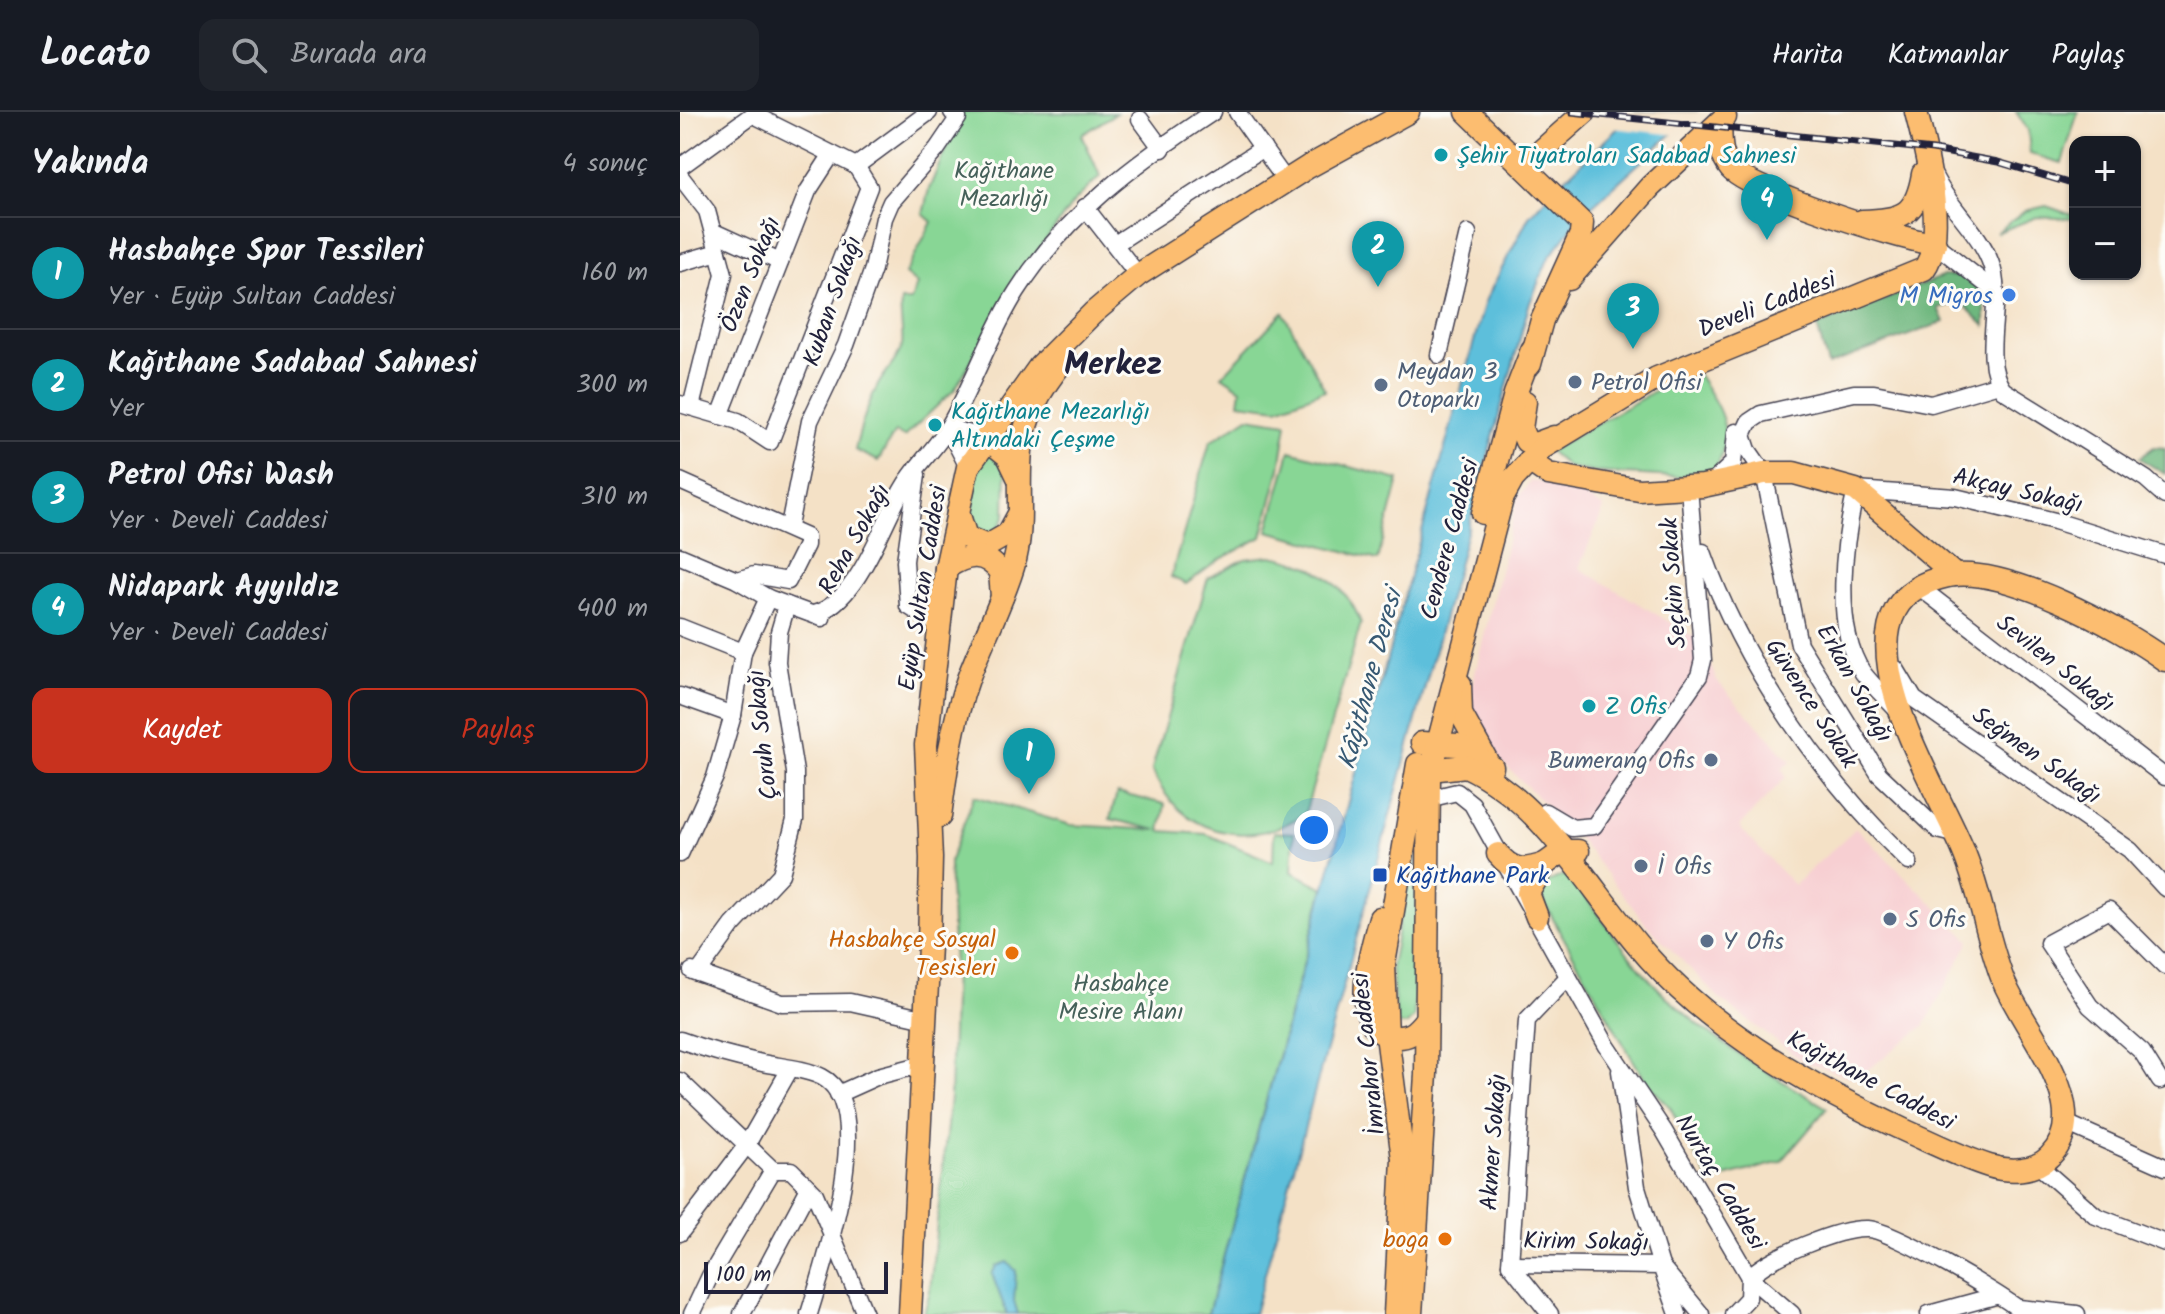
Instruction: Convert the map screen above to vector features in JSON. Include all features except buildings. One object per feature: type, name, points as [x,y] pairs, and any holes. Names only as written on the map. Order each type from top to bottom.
[{"type":"main road","name":"Eyüp Sultan Caddesi","points":[[931,858],[949,746],[968,679],[1003,602],[1014,563],[1020,512],[1021,451],[1026,424],[1048,379],[1077,345],[1104,323],[1118,303],[1408,112]]},
{"type":"main road","name":"Eyüp Sultan Caddesi","points":[[910,1314],[924,1064],[931,858],[926,745],[946,568],[968,467],[1040,366],[1093,313],[1138,275],[1284,178],[1353,149],[1427,112]]},
{"type":"main road","points":[[1467,112],[1539,174]]},
{"type":"main road","points":[[1480,112],[1586,219],[1605,217],[1650,187]]},
{"type":"main road","points":[[1539,174],[1585,112]]},
{"type":"main road","points":[[1725,117],[1721,151],[1738,176],[1849,221],[1942,251],[1918,122],[1907,112]]},
{"type":"main road","points":[[1549,306],[1596,246],[1650,187],[1725,117]]},
{"type":"main road","points":[[1849,221],[1890,219],[1903,214],[1918,199],[1928,164]]},
{"type":"main road","points":[[1549,306],[1586,219]]},
{"type":"main road","name":"Develi Caddesi","points":[[1566,432],[1657,378],[1699,358],[1924,269],[1942,251]]},
{"type":"main road","name":"Cendere Caddesi","points":[[1430,770],[1429,743],[1515,394],[1549,306]]},
{"type":"main road","points":[[1532,350],[1523,436],[1535,444],[1566,432]]},
{"type":"main road","name":"Cendere Caddesi","points":[[1429,743],[1462,650],[1496,513],[1508,487],[1529,461],[1566,432]]},
{"type":"main road","points":[[986,438],[1008,456],[1021,485]]},
{"type":"main road","points":[[1529,461],[1548,474],[1639,490],[1698,486],[1764,473],[1794,473],[1856,490],[1955,575]]},
{"type":"main road","points":[[958,511],[966,537],[987,546],[999,542],[1008,534],[1020,512]]},
{"type":"main road","points":[[946,568],[970,556],[993,562],[1000,572],[1003,602]]},
{"type":"main road","points":[[2034,1160],[2057,1147],[2060,1088],[2010,996],[1964,852],[1899,712],[1888,657],[1895,612],[1918,586],[1955,575],[2010,584],[2096,617],[2165,660]]},
{"type":"main road","points":[[1462,650],[1461,714],[1475,743],[1498,771]]},
{"type":"main road","points":[[1426,1019],[1409,1036],[1387,1035],[1371,1024],[1367,1012],[1367,965],[1370,946],[1396,876],[1429,743]]},
{"type":"main road","name":"Kağıthane Caddesi","points":[[1429,743],[1458,745],[1498,771],[1545,812],[1655,965],[1769,1057],[1867,1113],[1955,1154],[2002,1169],[2034,1160]]},
{"type":"main road","name":"Kağıthane Caddesi","points":[[1430,770],[1458,764],[1474,770],[1523,806],[1572,851]]},
{"type":"main road","name":"İmrahor Caddesi","points":[[1411,1314],[1426,1074],[1430,770]]},
{"type":"main road","points":[[1498,854],[1512,867],[1521,870],[1545,864],[1572,851]]},
{"type":"main road","points":[[1537,917],[1528,893],[1545,864]]},
{"type":"main road","name":"İmrahor Caddesi","points":[[1387,1035],[1403,1159],[1395,1314]]},
{"type":"main road","points":[[1392,1067],[1400,1059],[1417,1058],[1426,1074]]},
{"type":"street","points":[[856,166],[929,112]]},
{"type":"street","name":"Kuban Sokağı","points":[[789,526],[810,421],[846,345],[873,269],[884,218],[891,202],[951,129],[958,118],[952,112]]},
{"type":"street","name":"Reha Sokağı","points":[[787,605],[820,618],[838,615],[858,589],[916,473],[948,428],[1016,293],[1052,241],[1085,207],[1213,112]]},
{"type":"street","points":[[1237,112],[1284,178]]},
{"type":"street","points":[[1251,112],[1281,159],[1284,178]]},
{"type":"street","points":[[680,167],[755,113],[856,166],[869,187],[770,442],[738,421],[686,406],[724,274],[707,211],[680,176]]},
{"type":"street","points":[[1140,119],[1162,149]]},
{"type":"street","points":[[1115,244],[1263,148]]},
{"type":"street","name":"Özen Sokağı","points":[[720,416],[808,191],[832,154]]},
{"type":"street","points":[[1928,164],[1951,207],[1984,245],[1996,292],[1997,380],[2003,390],[2146,479],[2165,496]]},
{"type":"street","points":[[1085,207],[1138,275]]},
{"type":"street","points":[[714,232],[780,262]]},
{"type":"street","points":[[1439,355],[1468,233]]},
{"type":"street","points":[[1942,251],[1984,245]]},
{"type":"street","points":[[1942,251],[1986,281],[1996,292]]},
{"type":"street","points":[[680,263],[718,252]]},
{"type":"street","points":[[1698,486],[1733,463],[1738,420],[1753,408],[1858,386],[1929,396],[1997,380]]},
{"type":"street","name":"Erkan Sokağı","points":[[1954,834],[1938,830],[1879,774],[1799,644],[1764,473],[1748,450],[1743,435],[1749,422],[1761,414],[1854,393],[1874,393],[1931,404],[1997,380]]},
{"type":"street","points":[[948,428],[986,438]]},
{"type":"street","points":[[948,428],[968,467]]},
{"type":"street","points":[[916,473],[905,561],[908,606],[940,626]]},
{"type":"street","points":[[2146,479],[2165,486]]},
{"type":"street","points":[[680,481],[789,526],[806,537],[806,545],[788,581],[754,575],[737,580]]},
{"type":"street","name":"Seçkin Sokak","points":[[1572,851],[1599,833],[1706,686],[1711,650],[1698,486]]},
{"type":"street","name":"Seçkin Sokak","points":[[1545,812],[1572,828],[1594,826],[1699,676],[1703,660],[1698,486]]},
{"type":"street","points":[[1856,490],[1847,529],[1845,626],[1862,672],[1899,712]]},
{"type":"street","name":"Akçay Sokağı","points":[[1856,490],[1955,497],[2055,521],[2165,555]]},
{"type":"street","name":"Güvence Sokak","points":[[1703,552],[1723,608],[1795,724],[1851,802],[1909,862]]},
{"type":"street","points":[[680,556],[787,605]]},
{"type":"street","name":"Sevilen Sokağı","points":[[1918,586],[2165,777]]},
{"type":"street","points":[[682,845],[715,777],[733,715],[743,652],[768,598]]},
{"type":"street","name":"Çoruh Sokağı","points":[[787,605],[779,632],[777,662],[795,772],[795,820],[781,874],[694,972],[782,1003],[850,1002],[926,1019]]},
{"type":"street","points":[[680,627],[743,652]]},
{"type":"street","name":"Seğmen Sokağı","points":[[1888,657],[1914,699],[2130,850],[2165,888]]},
{"type":"street","points":[[680,696],[733,715]]},
{"type":"street","name":"Nurtaç Caddesi","points":[[1428,799],[1451,792],[1463,795],[1472,804],[1619,1066],[1653,1116],[1749,1277],[1792,1314]]},
{"type":"street","points":[[2163,1084],[2142,1052],[2090,1006],[2048,943],[2109,910],[2165,966]]},
{"type":"street","name":"Akmer Sokağı","points":[[1510,1264],[1527,1020],[1568,977]]},
{"type":"street","points":[[680,1040],[717,1054],[824,1077],[844,1101],[847,1129],[833,1234],[809,1314]]},
{"type":"street","points":[[838,1094],[878,1076],[924,1064]]},
{"type":"street","points":[[1619,1066],[1637,1187],[1678,1314]]},
{"type":"street","points":[[680,1233],[746,1146],[790,1069]]},
{"type":"street","points":[[680,1081],[773,1170],[791,1170],[809,1188],[833,1234],[865,1314]]},
{"type":"street","points":[[1630,1140],[1635,1114],[1643,1109],[1653,1116]]},
{"type":"street","points":[[2059,1121],[2165,1167]]},
{"type":"street","points":[[2034,1160],[2096,1216],[2165,1243]]},
{"type":"street","points":[[692,1314],[710,1276],[773,1170]]},
{"type":"street","points":[[742,1314],[809,1188]]},
{"type":"street","points":[[1733,1314],[1748,1298],[1749,1277],[1761,1265],[1848,1230],[1870,1228],[1908,1242],[2022,1311],[2077,1314]]},
{"type":"street","points":[[1510,1264],[1550,1314]]},
{"type":"street","name":"Kirim Sokağı","points":[[1510,1264],[1661,1266]]},
{"type":"street","points":[[1661,1266],[1701,1314]]},
{"type":"street","points":[[1929,1314],[1995,1296]]},
{"type":"shaded area","points":[[1531,481],[1569,487],[1604,508],[1579,568],[1701,641],[1717,681],[1791,761],[1782,769],[1786,777],[1739,827],[1794,885],[1856,828],[1970,941],[1924,1026],[1856,1079],[1804,1062],[1721,1000],[1645,923],[1577,836],[1477,737],[1470,694],[1518,497]]},
{"type":"green space","name":"Kağıthane Mezarlığı","points":[[961,112],[1116,113],[1082,135],[1100,176],[1073,203],[1018,279],[955,389],[904,437],[895,432],[878,461],[855,450],[872,396],[902,345],[901,301],[911,301],[917,284],[905,274],[932,222],[923,214],[929,189]]},
{"type":"green space","points":[[2016,112],[2078,112],[2062,163],[2030,154],[2028,130]]},
{"type":"green space","points":[[2046,206],[2069,214],[2069,219],[2037,217],[1996,233],[2025,211]]},
{"type":"green space","points":[[1944,276],[1967,278],[1980,287],[1985,303],[1985,326],[1961,302],[1938,308],[1944,322],[1828,365],[1817,326]]},
{"type":"green space","points":[[1283,312],[1325,390],[1278,408],[1239,403],[1241,389],[1222,376]]},
{"type":"green space","points":[[1694,369],[1722,416],[1725,440],[1716,468],[1692,478],[1592,472],[1568,467],[1549,451]]},
{"type":"green space","points":[[1248,417],[1287,423],[1280,468],[1262,537],[1219,560],[1186,584],[1171,577],[1210,442]]},
{"type":"green space","points":[[2154,447],[2165,448],[2165,474],[2139,458]]},
{"type":"green space","points":[[990,450],[1006,466],[1005,516],[996,534],[974,535],[964,515],[979,466]]},
{"type":"green space","points":[[1290,451],[1399,480],[1378,560],[1268,531]]},
{"type":"green space","points":[[1271,556],[1301,564],[1326,576],[1346,596],[1361,623],[1305,813],[1284,825],[1239,834],[1196,822],[1163,791],[1152,769],[1208,578],[1245,559]]},
{"type":"green space","name":"Hasbahçe Mesire Alanı","points":[[1117,793],[1165,804],[1160,831],[1206,834],[1273,862],[1274,832],[1294,833],[1292,872],[1324,888],[1208,1314],[924,1314],[930,1290],[950,1097],[954,968],[949,863],[974,796],[1071,825],[1157,830],[1110,819]]},
{"type":"green space","points":[[1419,819],[1414,1017],[1406,1025],[1397,1025],[1391,966]]},
{"type":"green space","points":[[1563,875],[1570,877],[1635,963],[1685,1013],[1730,1048],[1827,1108],[1781,1162],[1709,1181],[1670,1107],[1647,1083],[1540,896],[1548,882]]},
{"type":"water","points":[[1635,112],[1696,112],[1582,215],[1548,259],[1529,305],[1254,1314],[1208,1314],[1485,301],[1529,216]]},
{"type":"water","points":[[1007,1262],[1016,1271],[1014,1301],[1018,1314],[1007,1314],[992,1274],[996,1266]]},
{"type":"pier","points":[[1629,112],[1700,112],[1677,135],[1612,128]]},
{"type":"railway","points":[[1572,112],[1933,150],[1998,162],[2069,183]]},
{"type":"place","name":"Şehir Tiyatroları Sadabad Sahnesi","points":[[1441,155]]},
{"type":"place","name":"Nidapark Ayyıldız","points":[[1767,240]]},
{"type":"place","name":"Kağıthane Sadabad Sahnesi","points":[[1378,287]]},
{"type":"place","name":"M Migros","points":[[2009,295]]},
{"type":"place","name":"Petrol Ofisi Wash","points":[[1633,349]]},
{"type":"place","name":"Petrol Ofisi","points":[[1575,382]]},
{"type":"place","name":"Meydan 3 Otoparkı","points":[[1381,385]]},
{"type":"place","name":"Kağıthane Mezarlığı Altındaki Çeşme","points":[[935,425]]},
{"type":"place","name":"Z Ofis","points":[[1589,706]]},
{"type":"place","name":"Bumerang Ofis","points":[[1711,760]]},
{"type":"place","name":"Hasbahçe Spor Tessileri","points":[[1029,794]]},
{"type":"place","name":"İ Ofis","points":[[1641,866]]},
{"type":"place","name":"Kağıthane Park","points":[[1380,875]]},
{"type":"place","name":"S Ofis","points":[[1890,919]]},
{"type":"place","name":"Y Ofis","points":[[1707,941]]},
{"type":"place","name":"Hasbahçe Sosyal Tesisleri","points":[[1012,953]]},
{"type":"place","name":"boga","points":[[1445,1239]]},
{"type":"district","name":"Merkez","points":[[1113,363]]},
{"type":"water label","name":"Kâğıthane Deresi","points":[[1369,679]]}]
